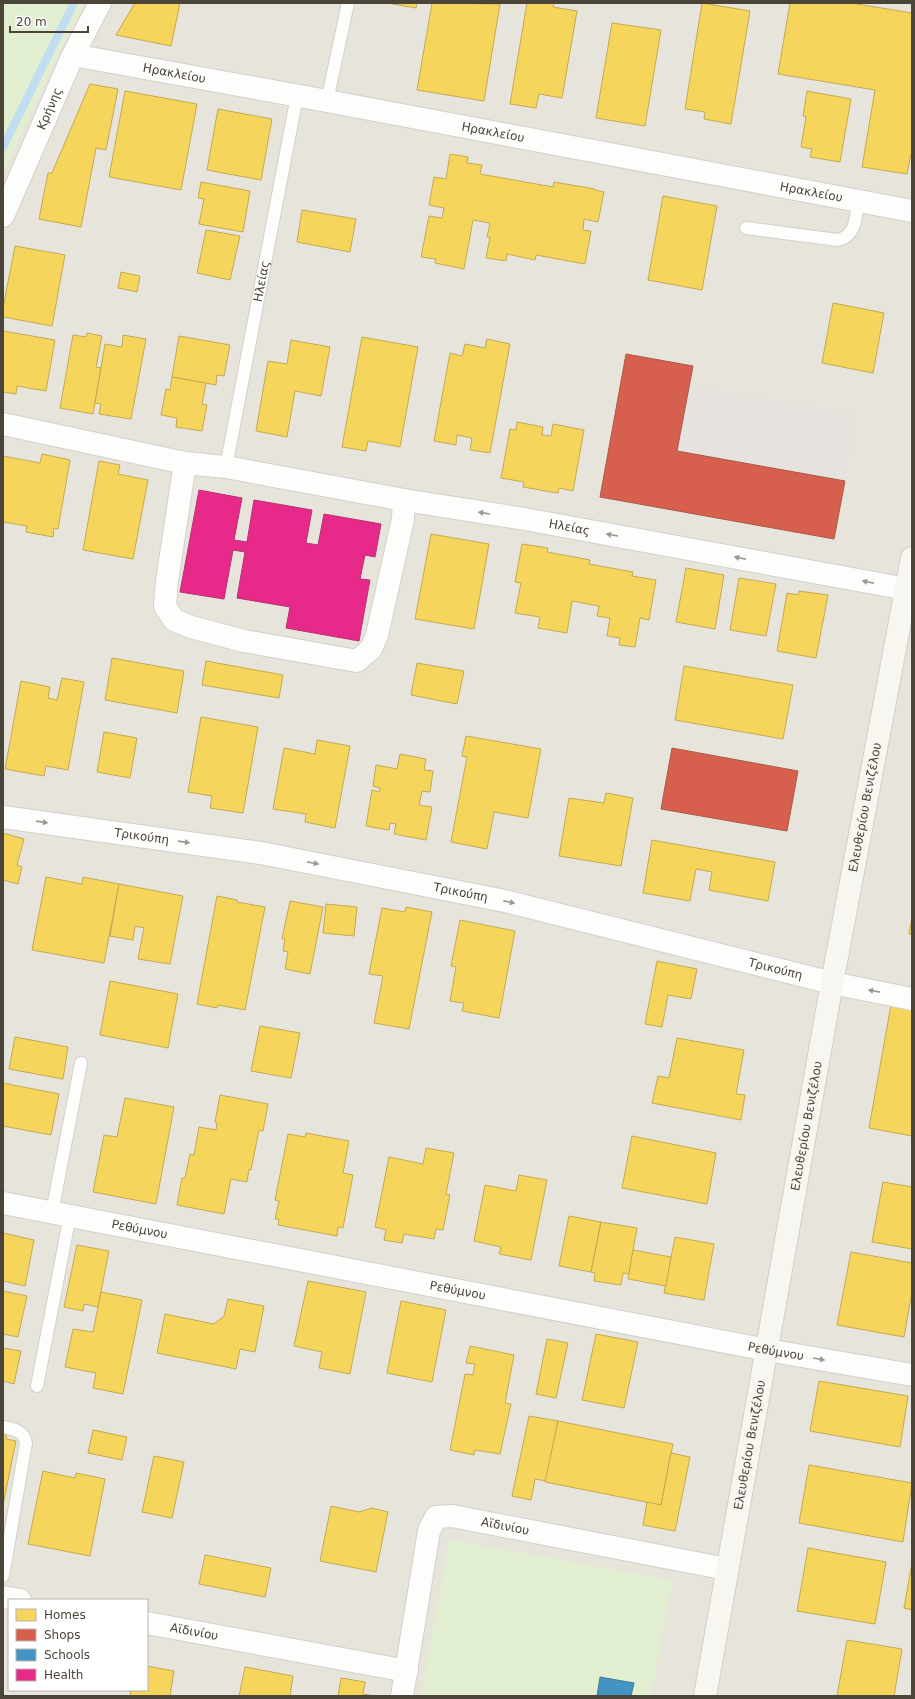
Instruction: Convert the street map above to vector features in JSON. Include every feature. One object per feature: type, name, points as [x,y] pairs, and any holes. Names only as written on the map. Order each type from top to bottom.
[{"type":"street","name":"Κρήνης","points":[[3,216],[73,55],[100,3]]},
{"type":"street","name":"Ηρακλείου","points":[[73,55],[327,101],[912,211]]},
{"type":"street","name":"Ηλείας","points":[[3,424],[185,463],[226,467],[404,500],[527,519],[909,590]]},
{"type":"street","points":[[185,463],[165,606],[174,620],[191,627],[244,641],[321,655],[357,660],[371,649],[377,635],[401,527],[404,500]]},
{"type":"street","name":"Ελευθερίου Βενιζέλου","points":[[705,1696],[832,984],[909,590],[912,558]]},
{"type":"street","name":"Τρικούπη","points":[[3,817],[261,853],[497,900],[832,984],[912,999]]},
{"type":"street","name":"Ρεθύμνου","points":[[3,1203],[767,1350],[912,1375]]},
{"type":"street","name":"Αϊδινίου","points":[[402,1696],[429,1531],[436,1517],[452,1516],[727,1569]]},
{"type":"street","points":[[3,1597],[14,1599]]},
{"type":"street","name":"Αϊδινίου","points":[[148,1624],[407,1671]]},
{"type":"lane","points":[[327,101],[348,3]]},
{"type":"lane","name":"Ηλείας","points":[[226,467],[297,96]]},
{"type":"lane","points":[[746,228],[838,240],[851,233],[854,227],[858,201]]},
{"type":"lane","points":[[37,1386],[80,1063]]},
{"type":"lane","points":[[3,1427],[14,1429],[21,1433],[26,1443],[3,1576]]},
{"type":"shaded area","points":[[85,3],[912,3],[912,1696],[3,1696],[3,173],[56,58]]},
{"type":"shaded area","points":[[689,387],[856,413],[845,481],[677,451]]},
{"type":"green space","points":[[3,3],[85,3],[56,58],[3,173]]},
{"type":"green space","points":[[449,1540],[672,1580],[651,1696],[421,1696]]},
{"type":"building: Homes","points":[[135,3],[180,3],[171,46],[116,35]]},
{"type":"building: Homes","points":[[387,3],[417,3],[416,8]]},
{"type":"building: Homes","points":[[432,3],[500,4],[484,101],[417,90]]},
{"type":"building: Homes","points":[[527,3],[554,3],[553,7],[577,11],[562,98],[539,94],[536,108],[510,104]]},
{"type":"building: Homes","points":[[702,3],[750,11],[731,124],[704,119],[705,112],[685,109]]},
{"type":"building: Homes","points":[[790,3],[851,3],[912,13],[912,154],[907,174],[862,167],[875,90],[778,74]]},
{"type":"building: Homes","points":[[612,23],[661,30],[645,126],[596,118]]},
{"type":"building: Homes","points":[[90,84],[118,89],[106,150],[96,148],[81,227],[39,219],[48,173],[52,173]]},
{"type":"building: Homes","points":[[125,91],[197,104],[181,190],[109,177]]},
{"type":"building: Homes","points":[[807,91],[851,99],[840,162],[810,157],[812,149],[801,147],[806,117],[803,116]]},
{"type":"building: Homes","points":[[218,109],[272,119],[261,180],[207,170]]},
{"type":"building: Homes","points":[[450,154],[468,157],[467,163],[482,165],[480,174],[553,187],[554,182],[604,192],[598,222],[584,219],[583,230],[591,231],[585,264],[536,255],[535,260],[507,254],[506,261],[486,258],[490,237],[487,237],[490,223],[473,220],[464,269],[435,263],[436,259],[421,257],[429,216],[442,218],[444,208],[429,205],[434,177],[446,179]]},
{"type":"building: Homes","points":[[201,182],[250,191],[243,232],[199,224],[204,199],[198,198]]},
{"type":"building: Homes","points":[[663,196],[717,206],[702,290],[648,280]]},
{"type":"building: Homes","points":[[302,210],[356,219],[350,252],[297,242]]},
{"type":"building: Homes","points":[[206,230],[240,236],[230,280],[197,273]]},
{"type":"building: Homes","points":[[15,246],[65,255],[52,326],[3,317],[3,308]]},
{"type":"building: Homes","points":[[121,272],[140,276],[137,292],[118,288]]},
{"type":"building: Homes","points":[[833,303],[884,313],[873,373],[822,363]]},
{"type":"building: Homes","points":[[3,331],[55,340],[46,391],[17,386],[16,394],[3,392]]},
{"type":"building: Homes","points":[[87,333],[102,336],[96,367],[101,368],[93,414],[60,408],[73,335],[86,337]]},
{"type":"building: Homes","points":[[123,335],[146,339],[131,419],[99,414],[101,404],[95,403],[105,344],[122,347]]},
{"type":"building: Homes","points":[[179,336],[230,345],[224,376],[217,375],[216,385],[172,377]]},
{"type":"building: Homes","points":[[362,337],[418,347],[400,447],[368,441],[366,451],[342,447]]},
{"type":"building: Homes","points":[[487,339],[510,344],[490,453],[470,450],[472,438],[457,435],[456,445],[434,441],[450,353],[462,356],[465,344],[485,348]]},
{"type":"building: Homes","points":[[291,340],[330,347],[321,396],[295,391],[287,437],[256,431],[268,361],[287,364]]},
{"type":"building: Homes","points":[[172,377],[206,383],[202,404],[207,405],[202,431],[176,427],[177,418],[161,415],[166,389],[170,390]]},
{"type":"building: Homes","points":[[517,422],[543,427],[542,435],[551,436],[553,424],[584,430],[573,491],[559,488],[558,493],[523,487],[524,482],[501,478],[510,429],[516,430]]},
{"type":"building: Homes","points":[[42,454],[70,460],[58,529],[54,528],[53,537],[26,532],[27,526],[3,522],[3,456],[40,463]]},
{"type":"building: Homes","points":[[99,461],[120,465],[118,474],[148,480],[133,559],[83,550]]},
{"type":"building: Homes","points":[[431,534],[489,544],[474,629],[415,619]]},
{"type":"building: Homes","points":[[522,544],[548,548],[547,552],[590,560],[589,564],[633,572],[632,576],[656,580],[649,620],[640,618],[635,647],[619,645],[620,638],[607,636],[610,618],[597,616],[599,606],[572,601],[567,633],[538,628],[540,617],[515,613],[521,583],[515,582]]},
{"type":"building: Homes","points":[[686,568],[724,575],[715,629],[676,622]]},
{"type":"building: Homes","points":[[739,578],[776,584],[766,636],[730,630]]},
{"type":"building: Homes","points":[[799,591],[828,595],[816,658],[777,651],[787,593],[798,595]]},
{"type":"building: Homes","points":[[112,658],[184,671],[177,713],[105,700]]},
{"type":"building: Homes","points":[[206,661],[283,675],[279,698],[202,685]]},
{"type":"building: Homes","points":[[417,663],[464,671],[457,704],[411,695]]},
{"type":"building: Homes","points":[[684,666],[793,685],[783,739],[675,720]]},
{"type":"building: Homes","points":[[62,678],[84,682],[68,770],[46,766],[44,776],[5,769],[21,681],[50,687],[48,698],[57,700]]},
{"type":"building: Homes","points":[[201,717],[258,727],[243,813],[210,808],[212,796],[188,792]]},
{"type":"building: Homes","points":[[104,732],[137,738],[130,778],[97,772]]},
{"type":"building: Homes","points":[[466,736],[541,749],[528,818],[494,812],[487,849],[451,842],[467,757],[462,756]]},
{"type":"building: Homes","points":[[317,740],[350,746],[335,828],[305,822],[306,814],[273,809],[284,748],[315,754]]},
{"type":"building: Homes","points":[[400,754],[426,759],[424,770],[433,771],[430,792],[422,791],[419,805],[432,807],[426,840],[394,834],[396,824],[390,823],[389,830],[366,826],[372,790],[379,792],[380,788],[373,786],[376,765],[397,769]]},
{"type":"building: Homes","points":[[606,793],[633,798],[621,866],[559,856],[569,798],[604,803]]},
{"type":"building: Homes","points":[[3,833],[24,839],[17,865],[22,867],[18,884],[3,880]]},
{"type":"building: Homes","points":[[652,840],[775,862],[768,901],[709,890],[712,872],[696,869],[690,901],[643,893]]},
{"type":"building: Homes","points":[[46,877],[82,884],[83,877],[119,884],[104,963],[32,950]]},
{"type":"building: Homes","points":[[119,884],[183,896],[170,964],[138,959],[144,928],[135,926],[133,940],[110,936]]},
{"type":"building: Homes","points":[[217,896],[237,900],[237,902],[265,907],[245,1010],[218,1005],[217,1008],[197,1004]]},
{"type":"building: Homes","points":[[290,901],[323,907],[310,974],[285,969],[288,952],[283,951],[285,939],[282,939]]},
{"type":"building: Homes","points":[[326,904],[357,907],[354,936],[323,933]]},
{"type":"building: Homes","points":[[406,907],[432,912],[409,1029],[374,1023],[383,976],[369,974],[382,908],[405,912]]},
{"type":"building: Homes","points":[[912,917],[912,935],[909,934]]},
{"type":"building: Homes","points":[[460,920],[515,931],[499,1018],[462,1011],[464,1003],[450,1001],[456,967],[451,966]]},
{"type":"building: Homes","points":[[657,961],[697,969],[691,999],[668,995],[662,1027],[645,1024]]},
{"type":"building: Homes","points":[[110,981],[178,994],[168,1048],[100,1035]]},
{"type":"building: Homes","points":[[891,1005],[912,1009],[912,1136],[869,1128]]},
{"type":"building: Homes","points":[[260,1026],[300,1033],[291,1078],[251,1071]]},
{"type":"building: Homes","points":[[15,1037],[68,1047],[63,1079],[9,1069]]},
{"type":"building: Homes","points":[[677,1038],[744,1050],[736,1094],[745,1095],[741,1120],[652,1103],[658,1076],[669,1078]]},
{"type":"building: Homes","points":[[3,1083],[59,1094],[51,1135],[3,1126]]},
{"type":"building: Homes","points":[[220,1095],[268,1104],[263,1131],[259,1130],[247,1182],[231,1179],[224,1214],[177,1205],[182,1178],[185,1178],[190,1154],[194,1155],[199,1127],[216,1130],[217,1123],[215,1122]]},
{"type":"building: Homes","points":[[125,1098],[174,1107],[156,1204],[93,1192],[104,1135],[117,1137]]},
{"type":"building: Homes","points":[[306,1133],[349,1141],[343,1173],[353,1175],[343,1228],[338,1227],[337,1236],[278,1225],[279,1219],[275,1219],[279,1201],[275,1200],[288,1134],[305,1137]]},
{"type":"building: Homes","points":[[632,1136],[716,1153],[707,1204],[622,1188]]},
{"type":"building: Homes","points":[[426,1148],[454,1153],[446,1194],[450,1195],[443,1230],[436,1229],[434,1239],[404,1234],[402,1243],[384,1240],[386,1230],[375,1227],[389,1157],[423,1164]]},
{"type":"building: Homes","points":[[519,1175],[547,1180],[531,1260],[499,1254],[501,1247],[474,1241],[485,1185],[516,1191]]},
{"type":"building: Homes","points":[[883,1182],[912,1187],[912,1249],[872,1242]]},
{"type":"building: Homes","points":[[569,1216],[601,1222],[591,1272],[559,1266]]},
{"type":"building: Homes","points":[[601,1222],[637,1228],[629,1274],[623,1273],[621,1285],[594,1281],[595,1273],[591,1272]]},
{"type":"building: Homes","points":[[3,1233],[34,1240],[25,1286],[3,1281]]},
{"type":"building: Homes","points":[[675,1237],[714,1244],[704,1300],[664,1293]]},
{"type":"building: Homes","points":[[77,1245],[109,1251],[98,1307],[84,1304],[83,1311],[64,1307]]},
{"type":"building: Homes","points":[[633,1250],[671,1257],[666,1286],[628,1279]]},
{"type":"building: Homes","points":[[851,1252],[912,1263],[912,1292],[904,1337],[837,1325]]},
{"type":"building: Homes","points":[[308,1281],[366,1292],[350,1374],[319,1368],[322,1352],[294,1346]]},
{"type":"building: Homes","points":[[3,1291],[27,1296],[18,1337],[3,1334]]},
{"type":"building: Homes","points":[[101,1292],[142,1300],[123,1394],[93,1388],[96,1373],[65,1367],[73,1329],[93,1332]]},
{"type":"building: Homes","points":[[228,1299],[264,1306],[255,1352],[240,1349],[236,1369],[157,1353],[165,1314],[214,1324],[224,1316]]},
{"type":"building: Homes","points":[[401,1301],[446,1310],[432,1382],[387,1373]]},
{"type":"building: Homes","points":[[596,1334],[638,1342],[624,1408],[582,1400]]},
{"type":"building: Homes","points":[[547,1339],[568,1343],[556,1398],[536,1394]]},
{"type":"building: Homes","points":[[470,1346],[514,1355],[505,1403],[511,1404],[500,1454],[475,1450],[474,1455],[450,1450],[465,1374],[473,1375],[475,1364],[466,1363]]},
{"type":"building: Homes","points":[[3,1348],[21,1351],[14,1384],[3,1381]]},
{"type":"building: Homes","points":[[819,1381],[908,1396],[900,1447],[810,1431]]},
{"type":"building: Homes","points":[[529,1416],[558,1421],[546,1481],[535,1479],[531,1500],[512,1496]]},
{"type":"building: Homes","points":[[558,1421],[673,1444],[661,1505],[545,1482]]},
{"type":"building: Homes","points":[[3,1429],[7,1430],[6,1439],[16,1441],[3,1505]]},
{"type":"building: Homes","points":[[93,1430],[127,1437],[122,1460],[88,1453]]},
{"type":"building: Homes","points":[[671,1453],[690,1457],[675,1531],[643,1525],[647,1502],[661,1505]]},
{"type":"building: Homes","points":[[154,1456],[184,1462],[172,1518],[142,1512]]},
{"type":"building: Homes","points":[[809,1465],[912,1483],[903,1542],[799,1523]]},
{"type":"building: Homes","points":[[43,1471],[75,1478],[76,1473],[105,1479],[90,1556],[28,1544]]},
{"type":"building: Homes","points":[[331,1506],[359,1512],[372,1508],[388,1512],[376,1572],[320,1561]]},
{"type":"building: Homes","points":[[808,1548],[886,1562],[875,1624],[797,1611]]},
{"type":"building: Homes","points":[[205,1555],[271,1568],[265,1597],[199,1584]]},
{"type":"building: Homes","points":[[912,1563],[912,1610],[904,1608]]},
{"type":"building: Homes","points":[[847,1640],[902,1649],[894,1696],[837,1696]]},
{"type":"building: Homes","points":[[148,1666],[174,1671],[170,1696],[130,1696],[131,1691],[148,1691]]},
{"type":"building: Homes","points":[[245,1667],[293,1676],[290,1696],[239,1696]]},
{"type":"building: Homes","points":[[341,1678],[365,1682],[363,1694],[375,1696],[338,1696]]},
{"type":"building: Shops","points":[[626,354],[693,366],[677,451],[845,481],[834,539],[600,497]]},
{"type":"building: Shops","points":[[672,748],[798,771],[787,831],[661,809]]},
{"type":"building: Schools","points":[[600,1677],[634,1683],[631,1696],[597,1696]]},
{"type":"building: Health","points":[[199,490],[242,498],[234,540],[247,542],[254,500],[312,510],[306,543],[318,545],[324,514],[381,524],[375,557],[365,555],[360,579],[370,580],[359,641],[286,628],[290,607],[237,598],[245,552],[233,550],[224,599],[180,592]]},
{"type":"waterway","points":[[3,147],[74,3]]}]
